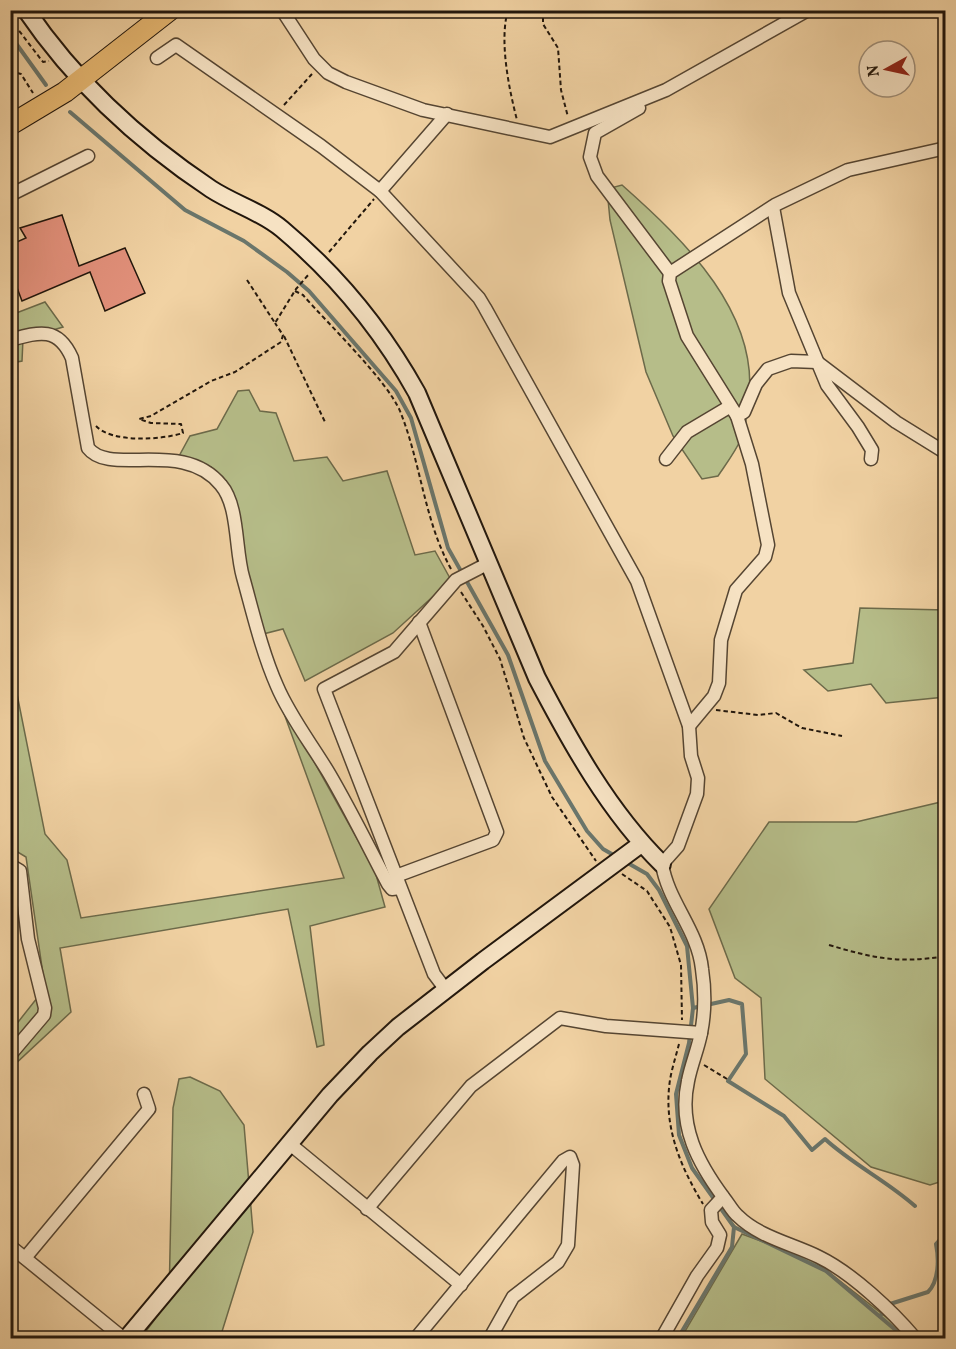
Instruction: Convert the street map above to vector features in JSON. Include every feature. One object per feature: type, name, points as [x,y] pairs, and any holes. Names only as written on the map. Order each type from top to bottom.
[{"type":"main road","points":[[10,125],[50,97],[81,80],[170,10]]},
{"type":"street","points":[[26,10],[81,80],[141,138],[212,190],[280,227],[320,263],[369,316],[396,356],[417,393],[483,566],[537,678],[580,756],[641,844],[662,864],[663,876],[699,950],[703,971],[701,1033],[686,1100],[690,1138],[718,1202],[753,1226],[821,1258],[851,1279],[915,1338]]},
{"type":"street","points":[[282,10],[321,66],[346,82],[387,99],[519,132],[550,137],[666,90],[808,10]]},
{"type":"street","points":[[157,58],[176,45],[276,114],[380,191],[478,298],[494,323],[637,581],[689,726],[691,756],[698,778],[698,794],[678,846],[662,864]]},
{"type":"street","points":[[641,101],[637,110],[595,133],[590,157],[597,176],[670,273],[669,281],[687,336],[733,411],[752,464],[768,545],[765,557],[736,590],[721,640],[719,683],[714,696],[689,726]]},
{"type":"street","points":[[380,191],[447,114]]},
{"type":"street","points":[[670,273],[773,207],[848,170],[945,148]]},
{"type":"street","points":[[10,195],[88,156]]},
{"type":"street","points":[[773,207],[789,293],[827,385],[872,450],[871,459]]},
{"type":"street","points":[[10,340],[33,333],[46,333],[58,337],[66,345],[72,358],[88,448],[94,456],[103,460],[133,458],[186,462],[214,477],[228,494],[242,574],[277,686],[331,777],[392,889],[398,882],[493,840],[497,832],[419,622]]},
{"type":"street","points":[[666,459],[687,432],[733,411],[744,412],[756,384],[768,369],[791,362],[817,362],[896,422],[945,453]]},
{"type":"street","points":[[446,990],[434,974],[324,689],[394,652],[455,581],[483,566]]},
{"type":"street","points":[[144,1094],[149,1109],[16,1254],[125,1338],[330,1095],[370,1053],[398,1027],[613,862],[641,844]]},
{"type":"street","points":[[10,1055],[44,1016],[45,1008],[14,870]]},
{"type":"street","points":[[367,1209],[471,1086],[560,1018],[606,1026],[701,1033]]},
{"type":"street","points":[[290,1144],[461,1285]]},
{"type":"street","points":[[416,1338],[563,1161],[570,1157],[573,1165],[568,1245],[558,1262],[513,1297],[490,1338]]},
{"type":"street","points":[[662,1338],[697,1276],[717,1248],[720,1235],[712,1222],[718,1202]]},
{"type":"path","points":[[508,10],[504,26],[508,78],[519,132]]},
{"type":"path","points":[[543,10],[545,29],[557,44],[561,90],[573,128]]},
{"type":"path","points":[[10,19],[43,62],[49,61]]},
{"type":"path","points":[[276,114],[321,66]]},
{"type":"path","points":[[10,72],[21,74],[50,97]]},
{"type":"path","points":[[295,291],[303,295],[391,395],[408,437],[433,528],[455,581],[500,659],[524,738],[552,797],[576,835],[647,891],[670,927],[681,965],[683,1030]]},
{"type":"path","points":[[275,323],[325,422]]},
{"type":"path","points":[[91,417],[105,435],[122,438],[183,434],[185,430],[181,424],[151,423],[139,419],[151,416],[211,381],[235,372],[281,342],[283,335]]},
{"type":"path","points":[[703,709],[758,715],[776,713],[802,728],[842,736]]},
{"type":"path","points":[[829,945],[857,955],[887,961],[945,956]]},
{"type":"path","points":[[694,1058],[727,1079]]},
{"type":"green space","points":[[622,185],[670,230],[714,282],[731,311],[743,341],[749,373],[745,426],[737,447],[718,476],[702,479],[673,436],[646,372],[610,220],[607,189]]},
{"type":"green space","points":[[45,302],[63,327],[23,339],[22,361],[11,363],[11,315]]},
{"type":"green space","points":[[249,390],[260,411],[276,413],[294,461],[327,457],[343,481],[387,471],[415,555],[435,551],[451,580],[393,633],[305,681],[283,629],[263,634],[245,572],[230,491],[211,467],[178,458],[190,436],[217,429],[238,391]]},
{"type":"green space","points":[[860,608],[945,610],[945,697],[886,703],[871,684],[828,691],[804,670],[853,663]]},
{"type":"green space","points":[[10,659],[45,834],[67,860],[81,918],[344,878],[278,697],[375,871],[385,907],[310,926],[324,1045],[317,1047],[288,909],[60,948],[71,1012],[13,1066],[11,1065],[11,1031],[45,988],[26,857],[11,848]]},
{"type":"green space","points":[[945,801],[946,1180],[930,1185],[871,1167],[765,1079],[761,998],[735,978],[709,909],[769,822],[856,822]]},
{"type":"green space","points":[[190,1077],[220,1091],[244,1125],[253,1232],[220,1338],[141,1338],[169,1300],[173,1108],[179,1079]]},
{"type":"green space","points":[[742,1234],[814,1261],[903,1330],[909,1338],[681,1338]]},
{"type":"building","points":[[62,215],[79,266],[125,248],[145,293],[105,311],[90,272],[22,301],[10,269],[10,245],[26,238],[20,228]]},
{"type":"waterway","points":[[10,35],[46,85]]},
{"type":"waterway","points":[[70,112],[185,210],[244,241],[287,272],[309,291],[396,391],[411,418],[448,548],[508,655],[545,761],[587,831],[603,849],[617,857]]},
{"type":"waterway","points":[[626,862],[647,874],[659,890],[687,946],[693,1008],[689,1043],[676,1094],[679,1135],[692,1168],[734,1227],[732,1247],[678,1338]]},
{"type":"waterway","points":[[693,1008],[729,1000],[742,1004],[746,1054],[728,1081],[784,1116],[812,1150],[825,1139],[915,1206]]},
{"type":"waterway","points":[[734,1227],[826,1271],[905,1338]]},
{"type":"waterway","points":[[880,1316],[890,1304],[928,1292],[932,1287],[937,1270],[936,1244],[946,1233]]},
{"type":"waterway","points":[[10,1257],[15,1262],[10,1267]]}]
